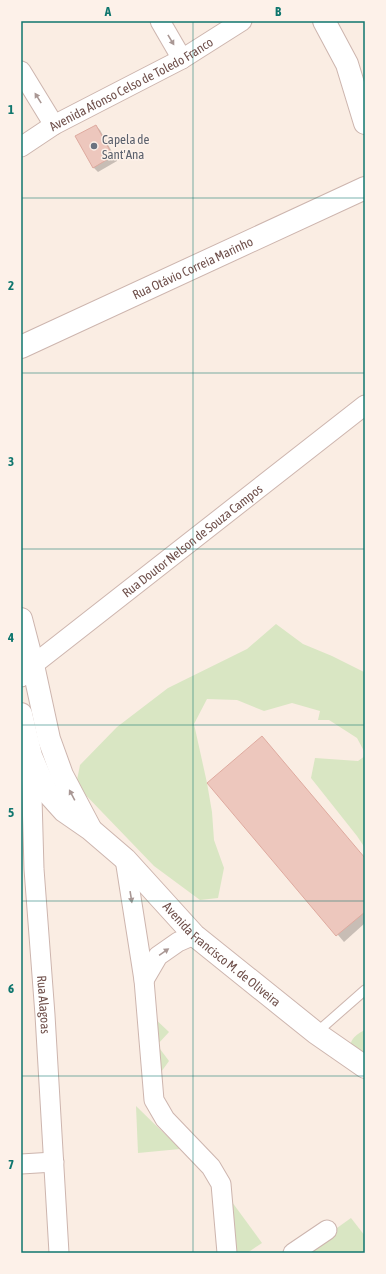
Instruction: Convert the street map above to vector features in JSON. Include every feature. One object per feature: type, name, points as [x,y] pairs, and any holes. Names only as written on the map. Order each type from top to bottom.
[{"type":"street","points":[[160,21],[182,59]]},
{"type":"street","name":"Avenida Afonso Celso de Toledo Franco","points":[[21,147],[54,124],[182,59],[242,21]]},
{"type":"street","points":[[324,21],[360,90],[365,123]]},
{"type":"street","points":[[21,71],[54,124]]},
{"type":"street","name":"Rua Otávio Correia Marinho","points":[[21,347],[365,188]]},
{"type":"street","name":"Rua Doutor Nelson de Souza Campos","points":[[27,671],[365,405]]},
{"type":"street","name":"Avenida Francisco M. de Oliveira","points":[[21,619],[27,671],[49,739],[62,775],[90,829]]},
{"type":"street","name":"Avenida Francisco M. de Oliveira","points":[[21,714],[31,756],[46,791],[64,811],[90,829],[125,859],[194,935],[316,1033],[365,1067]]},
{"type":"street","points":[[31,756],[53,748]]},
{"type":"street","name":"Rua Alagoas","points":[[31,756],[34,869],[45,1015],[59,1253]]},
{"type":"street","points":[[125,859],[144,980],[154,1100],[165,1119],[211,1167],[221,1184],[227,1253]]},
{"type":"street","points":[[144,980],[158,956],[178,942],[194,935]]},
{"type":"street","points":[[21,1164],[54,1162]]},
{"type":"street","points":[[293,1253],[327,1230]]},
{"type":"lane","points":[[316,1033],[365,990]]},
{"type":"green space","points":[[276,624],[303,644],[365,672],[365,753],[357,738],[329,720],[318,720],[320,711],[292,703],[264,711],[237,700],[207,699],[194,724],[212,812],[214,840],[224,868],[218,898],[200,900],[154,866],[76,785],[80,765],[117,727],[168,688],[247,649]]},
{"type":"green space","points":[[365,756],[365,848],[311,778],[315,758],[358,761]]},
{"type":"green space","points":[[152,1016],[169,1032],[157,1045],[169,1061],[156,1079]]},
{"type":"green space","points":[[365,1030],[365,1079],[355,1065],[350,1052],[350,1046],[352,1040]]},
{"type":"green space","points":[[136,1106],[180,1149],[138,1153]]},
{"type":"green space","points":[[232,1202],[262,1243],[247,1253],[231,1253]]},
{"type":"green space","points":[[351,1218],[365,1236],[365,1253],[302,1253]]},
{"type":"building","name":"Capela de Sant'Ana","points":[[96,125],[113,156],[93,168],[75,136]]},
{"type":"building","points":[[262,736],[365,858],[365,912],[336,936],[207,783]]},
{"type":"place","name":"Capela de Sant'Ana","points":[[94,146]]}]
